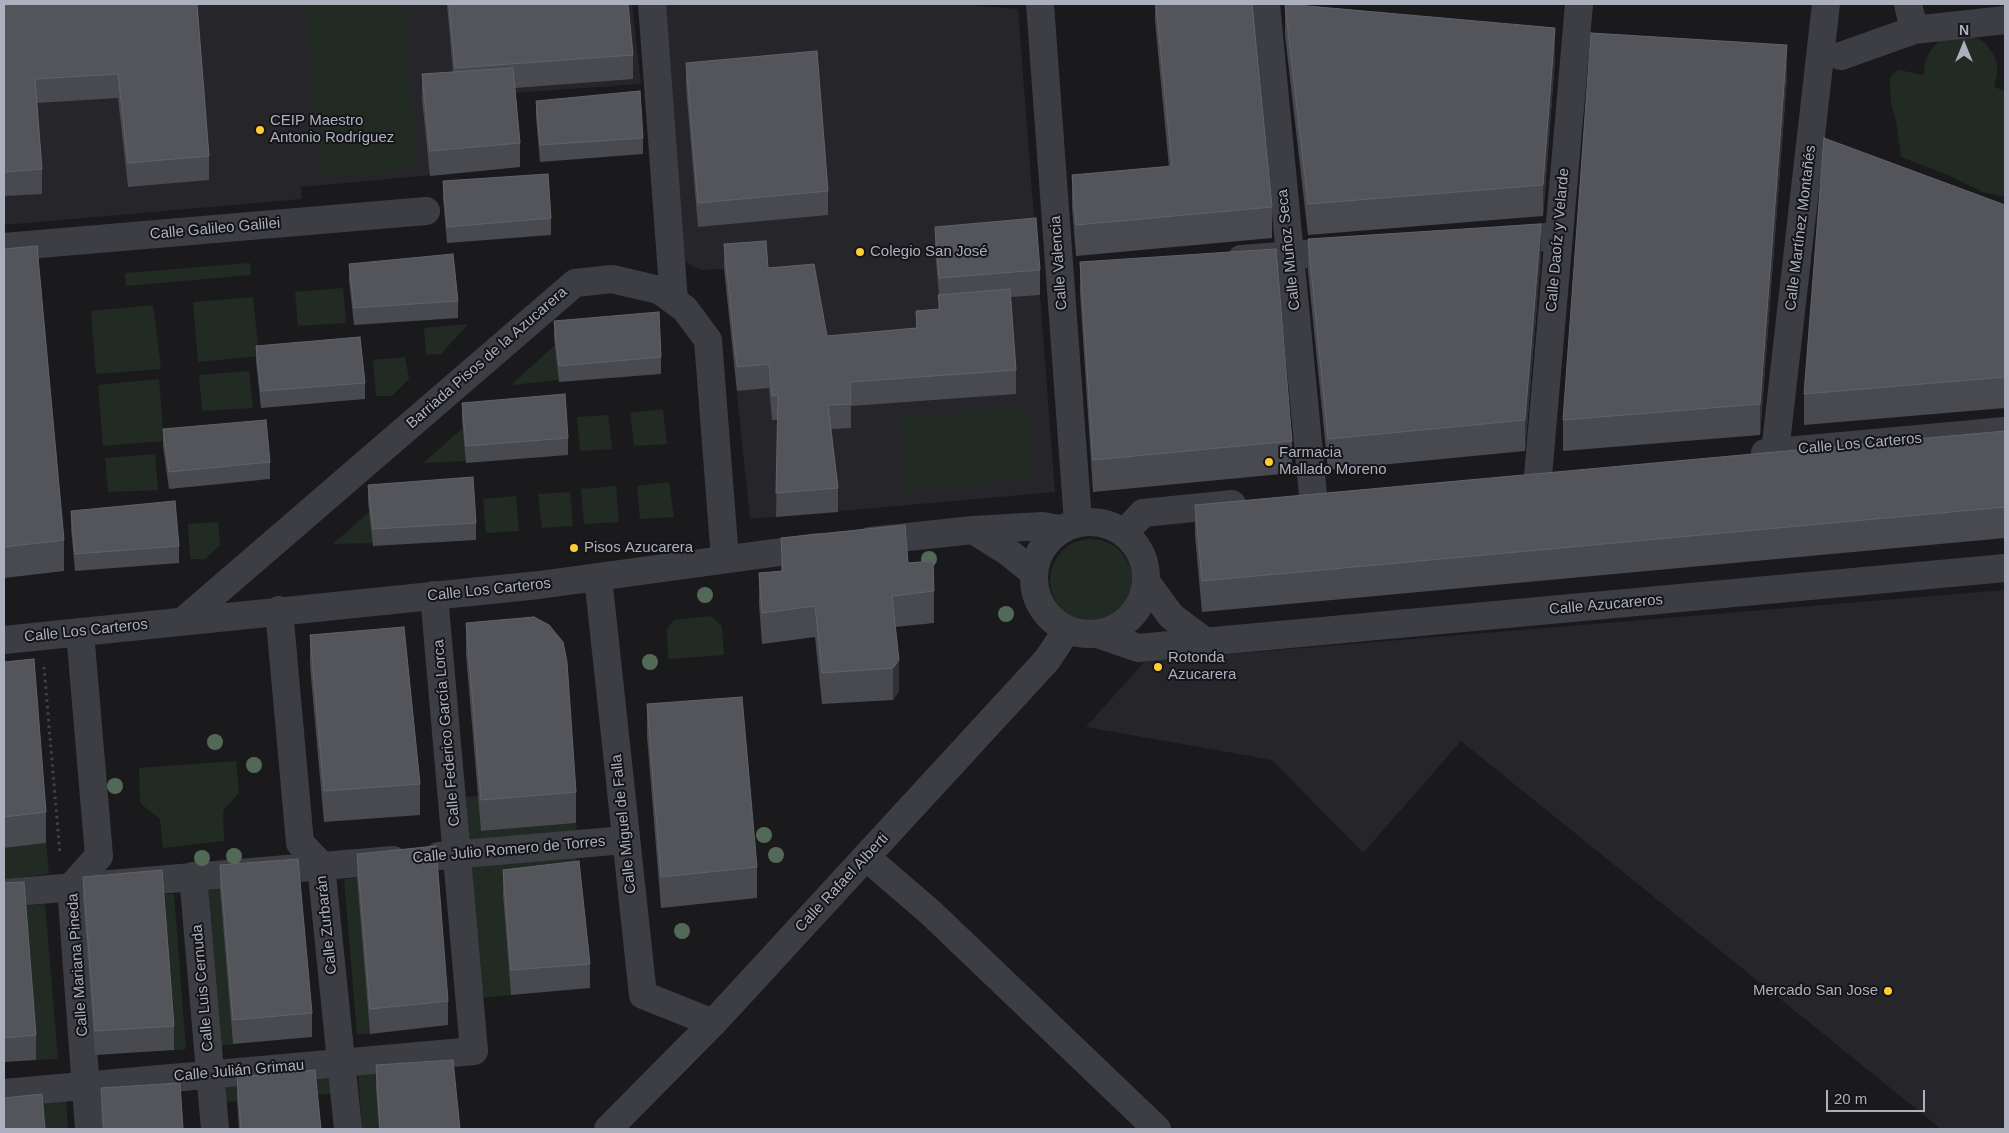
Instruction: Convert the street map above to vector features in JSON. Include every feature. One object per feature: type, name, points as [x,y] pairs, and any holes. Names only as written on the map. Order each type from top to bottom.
[{"type":"street","points":[[652,4],[674,301]]},
{"type":"street","name":"Calle Valencia","points":[[1040,4],[1060,273],[1069,526]]},
{"type":"street","name":"Calle Muñoz Seca","points":[[1266,4],[1313,496]]},
{"type":"street","name":"Calle Daoíz y Velarde","points":[[1509,479],[1551,475],[1559,236],[1578,4]]},
{"type":"street","name":"Calle Martínez Montañés","points":[[1775,452],[1826,4]]},
{"type":"street","points":[[1908,4],[1914,30]]},
{"type":"street","points":[[1841,56],[1914,30],[2005,20]]},
{"type":"street","points":[[1810,142],[1836,152]]},
{"type":"street","name":"Calle Galileo Galilei","points":[[4,247],[426,211]]},
{"type":"street","points":[[1479,242],[1559,236]]},
{"type":"street","points":[[1213,261],[1369,250]]},
{"type":"street","points":[[1060,273],[1088,271]]},
{"type":"street","name":"Barriada Pisos de la Azucarera","points":[[183,621],[575,283],[612,279],[659,290],[685,309],[708,340],[725,559]]},
{"type":"street","name":"Calle Los Carteros","points":[[1736,456],[2005,431]]},
{"type":"street","points":[[1285,498],[1343,493]]},
{"type":"street","points":[[1124,532],[1143,513],[1257,501]]},
{"type":"street","points":[[1086,520],[1113,526],[1124,532],[1144,559],[1147,583],[1142,601],[1136,612],[1123,624],[1098,634],[1086,635],[1067,630],[1048,617],[1036,596],[1033,572],[1043,545],[1069,526],[1086,520]]},
{"type":"street","name":"Calle Los Carteros","points":[[4,640],[598,577],[725,559],[973,530],[1069,526]]},
{"type":"street","points":[[973,530],[1008,552],[1033,572]]},
{"type":"street","name":"Calle Azucareros","points":[[1098,634],[1138,648],[2005,568]]},
{"type":"street","name":"Calle Miguel de Falla","points":[[598,577],[643,995],[713,1023]]},
{"type":"street","points":[[1147,583],[1171,616],[1206,642]]},
{"type":"street","name":"Calle Federico García Lorca","points":[[434,595],[474,1051]]},
{"type":"street","name":"Calle Zurbarán","points":[[279,610],[300,843],[321,866],[348,1129]]},
{"type":"street","name":"Calle Rafael Alberti","points":[[608,1129],[713,1023],[866,857],[1047,660],[1067,630]]},
{"type":"street","name":"Calle Mariana Pineda","points":[[80,632],[99,856],[71,887],[89,1129]]},
{"type":"street","name":"Calle Julio Romero de Torres","points":[[4,893],[625,840]]},
{"type":"street","points":[[866,857],[932,913],[1157,1129]]},
{"type":"street","name":"Calle Luis Cernuda","points":[[193,876],[215,1129]]},
{"type":"street","name":"Calle Julián Grimau","points":[[4,1093],[86,1084],[474,1051]]},
{"type":"shaded area","name":"CEIP Maestro Antonio Rodríguez","points":[[4,4],[632,4],[641,84],[513,93],[520,167],[301,187],[302,199],[4,225]]},
{"type":"shaded area","points":[[305,4],[403,4],[417,169],[319,179]]},
{"type":"shaded area","name":"Colegio San José","points":[[661,4],[959,4],[1018,9],[1055,492],[750,519],[724,269],[700,270],[685,262]]},
{"type":"shaded area","points":[[1949,36],[1973,36],[1984,42],[1992,52],[1997,63],[1997,76],[1994,87],[2005,91],[2005,197],[1983,192],[1948,175],[1901,157],[1896,121],[1891,103],[1890,81],[1892,74],[1899,70],[1924,75],[1925,63],[1930,51],[1938,42]]},
{"type":"shaded area","points":[[250,263],[251,275],[126,286],[125,273]]},
{"type":"shaded area","points":[[343,288],[346,323],[298,326],[295,292]]},
{"type":"shaded area","points":[[253,297],[259,356],[198,362],[193,302]]},
{"type":"shaded area","points":[[153,305],[161,369],[96,374],[91,311]]},
{"type":"shaded area","points":[[468,324],[441,354],[426,355],[424,328]]},
{"type":"shaded area","points":[[555,345],[559,380],[511,385]]},
{"type":"shaded area","points":[[405,357],[409,379],[392,396],[376,396],[373,360]]},
{"type":"shaded area","points":[[249,371],[253,408],[202,411],[199,375]]},
{"type":"shaded area","points":[[159,379],[164,441],[103,446],[98,385]]},
{"type":"shaded area","points":[[1030,408],[1034,479],[904,490],[900,417]]},
{"type":"shaded area","points":[[663,409],[667,444],[634,446],[630,413]]},
{"type":"shaded area","points":[[608,415],[612,449],[580,451],[577,417]]},
{"type":"shaded area","points":[[463,428],[466,461],[423,463]]},
{"type":"shaded area","points":[[155,454],[158,490],[108,492],[105,458]]},
{"type":"shaded area","points":[[669,482],[674,517],[640,519],[637,486]]},
{"type":"shaded area","points":[[616,486],[619,522],[584,524],[581,489]]},
{"type":"shaded area","points":[[570,492],[573,526],[542,528],[538,494]]},
{"type":"shaded area","points":[[516,496],[519,531],[486,533],[483,499]]},
{"type":"shaded area","points":[[370,511],[373,543],[333,544]]},
{"type":"shaded area","points":[[218,522],[220,545],[205,559],[190,559],[188,524]]},
{"type":"shaded area","points":[[1091,539],[1107,542],[1120,551],[1129,564],[1132,580],[1129,596],[1120,609],[1107,618],[1091,621],[1075,618],[1062,609],[1053,596],[1050,580],[1053,564],[1062,551],[1075,542]]},
{"type":"shaded area","name":"Mercado San Jose","points":[[2005,590],[2005,1129],[1941,1129],[1461,741],[1363,853],[1272,760],[1086,727],[1145,661]]},
{"type":"shaded area","points":[[711,616],[722,626],[724,655],[668,659],[667,629],[674,620]]},
{"type":"shaded area","points":[[236,761],[239,793],[223,811],[224,841],[163,848],[160,819],[140,803],[139,768]]},
{"type":"shaded area","points":[[478,796],[482,831],[576,823],[578,837],[468,845],[465,797]]},
{"type":"shaded area","points":[[46,843],[49,874],[4,879],[4,848]]},
{"type":"shaded area","points":[[576,853],[579,886],[511,995],[481,998],[470,863]]},
{"type":"shaded area","points":[[357,878],[370,1034],[357,1034],[344,879]]},
{"type":"shaded area","points":[[220,889],[233,1044],[220,1046],[208,890]]},
{"type":"shaded area","points":[[162,894],[174,894],[186,1049],[174,1050]]},
{"type":"shaded area","points":[[45,904],[58,1059],[36,1060],[24,906]]},
{"type":"shaded area","points":[[452,1066],[376,1089],[379,1129],[362,1129],[358,1074]]},
{"type":"shaded area","points":[[329,1078],[331,1094],[226,1102],[225,1087]]},
{"type":"shaded area","points":[[66,1098],[68,1129],[43,1129],[4,1104]]},
{"type":"building","points":[[4,4],[197,4],[209,156],[128,163],[118,74],[35,79],[42,169],[4,172]]},
{"type":"building","points":[[449,4],[628,4],[633,55],[455,68]]},
{"type":"building","points":[[1156,4],[1252,4],[1272,207],[1076,225],[1072,175],[1172,166]]},
{"type":"building","points":[[1285,4],[1555,28],[1543,185],[1308,204]]},
{"type":"building","points":[[1591,33],[1787,45],[1760,404],[1563,420]]},
{"type":"building","points":[[817,51],[828,191],[698,203],[686,63]]},
{"type":"building","points":[[513,68],[520,143],[430,151],[422,74]]},
{"type":"building","points":[[640,91],[643,138],[540,145],[536,101]]},
{"type":"building","points":[[1824,138],[2005,205],[2005,377],[1804,394]]},
{"type":"building","points":[[548,174],[551,218],[447,227],[443,181]]},
{"type":"building","points":[[1036,218],[1040,270],[939,278],[935,227]]},
{"type":"building","points":[[1541,224],[1525,420],[1328,439],[1308,239]]},
{"type":"building","points":[[766,241],[768,268],[814,264],[827,336],[917,328],[916,311],[940,309],[938,295],[1010,289],[1016,370],[850,382],[851,404],[828,405],[838,488],[776,493],[778,395],[772,396],[769,364],[737,367],[724,244]]},
{"type":"building","points":[[37,246],[64,540],[4,547],[4,249]]},
{"type":"building","points":[[1276,249],[1292,441],[1093,460],[1080,262]]},
{"type":"building","points":[[453,254],[458,301],[354,308],[349,264]]},
{"type":"building","points":[[659,312],[661,357],[559,366],[554,321]]},
{"type":"building","points":[[360,337],[365,383],[261,391],[256,346]]},
{"type":"building","points":[[565,394],[568,438],[466,446],[462,403]]},
{"type":"building","points":[[266,420],[270,462],[169,472],[163,429]]},
{"type":"building","points":[[2005,431],[2005,507],[1202,581],[1195,505]]},
{"type":"building","points":[[473,477],[476,523],[373,529],[368,485]]},
{"type":"building","points":[[175,501],[179,546],[75,554],[71,511]]},
{"type":"building","points":[[905,525],[908,563],[933,561],[934,591],[892,596],[899,660],[893,668],[822,673],[815,606],[762,613],[759,573],[783,571],[781,538]]},
{"type":"building","points":[[534,617],[549,625],[563,642],[567,662],[576,792],[481,800],[466,623]]},
{"type":"building","points":[[404,627],[420,784],[324,791],[310,635]]},
{"type":"building","points":[[34,659],[46,812],[4,817],[4,662]]},
{"type":"building","points":[[742,697],[757,867],[661,877],[647,704]]},
{"type":"building","points":[[436,846],[448,1001],[370,1009],[357,854]]},
{"type":"building","points":[[298,859],[312,1013],[233,1020],[220,865]]},
{"type":"building","points":[[579,861],[590,964],[511,970],[503,870]]},
{"type":"building","points":[[162,870],[174,1026],[95,1031],[83,877]]},
{"type":"building","points":[[24,882],[36,1035],[4,1038],[4,883]]},
{"type":"building","points":[[453,1060],[460,1129],[380,1129],[376,1065]]},
{"type":"building","points":[[315,1070],[321,1129],[241,1129],[237,1077]]},
{"type":"building","points":[[180,1083],[183,1129],[104,1129],[101,1088]]},
{"type":"building","points":[[42,1094],[45,1129],[4,1129],[4,1098]]},
{"type":"place","name":"CEIP Maestro Antonio Rodríguez","points":[[260,130]]},
{"type":"place","name":"Colegio San José","points":[[860,252]]},
{"type":"place","name":"Farmacia Mallado Moreno","points":[[1269,462]]},
{"type":"place","name":"Pisos Azucarera","points":[[574,548]]},
{"type":"place","name":"Rotonda Azucarera","points":[[1158,667]]},
{"type":"place","name":"Mercado San Jose","points":[[1888,991]]}]
